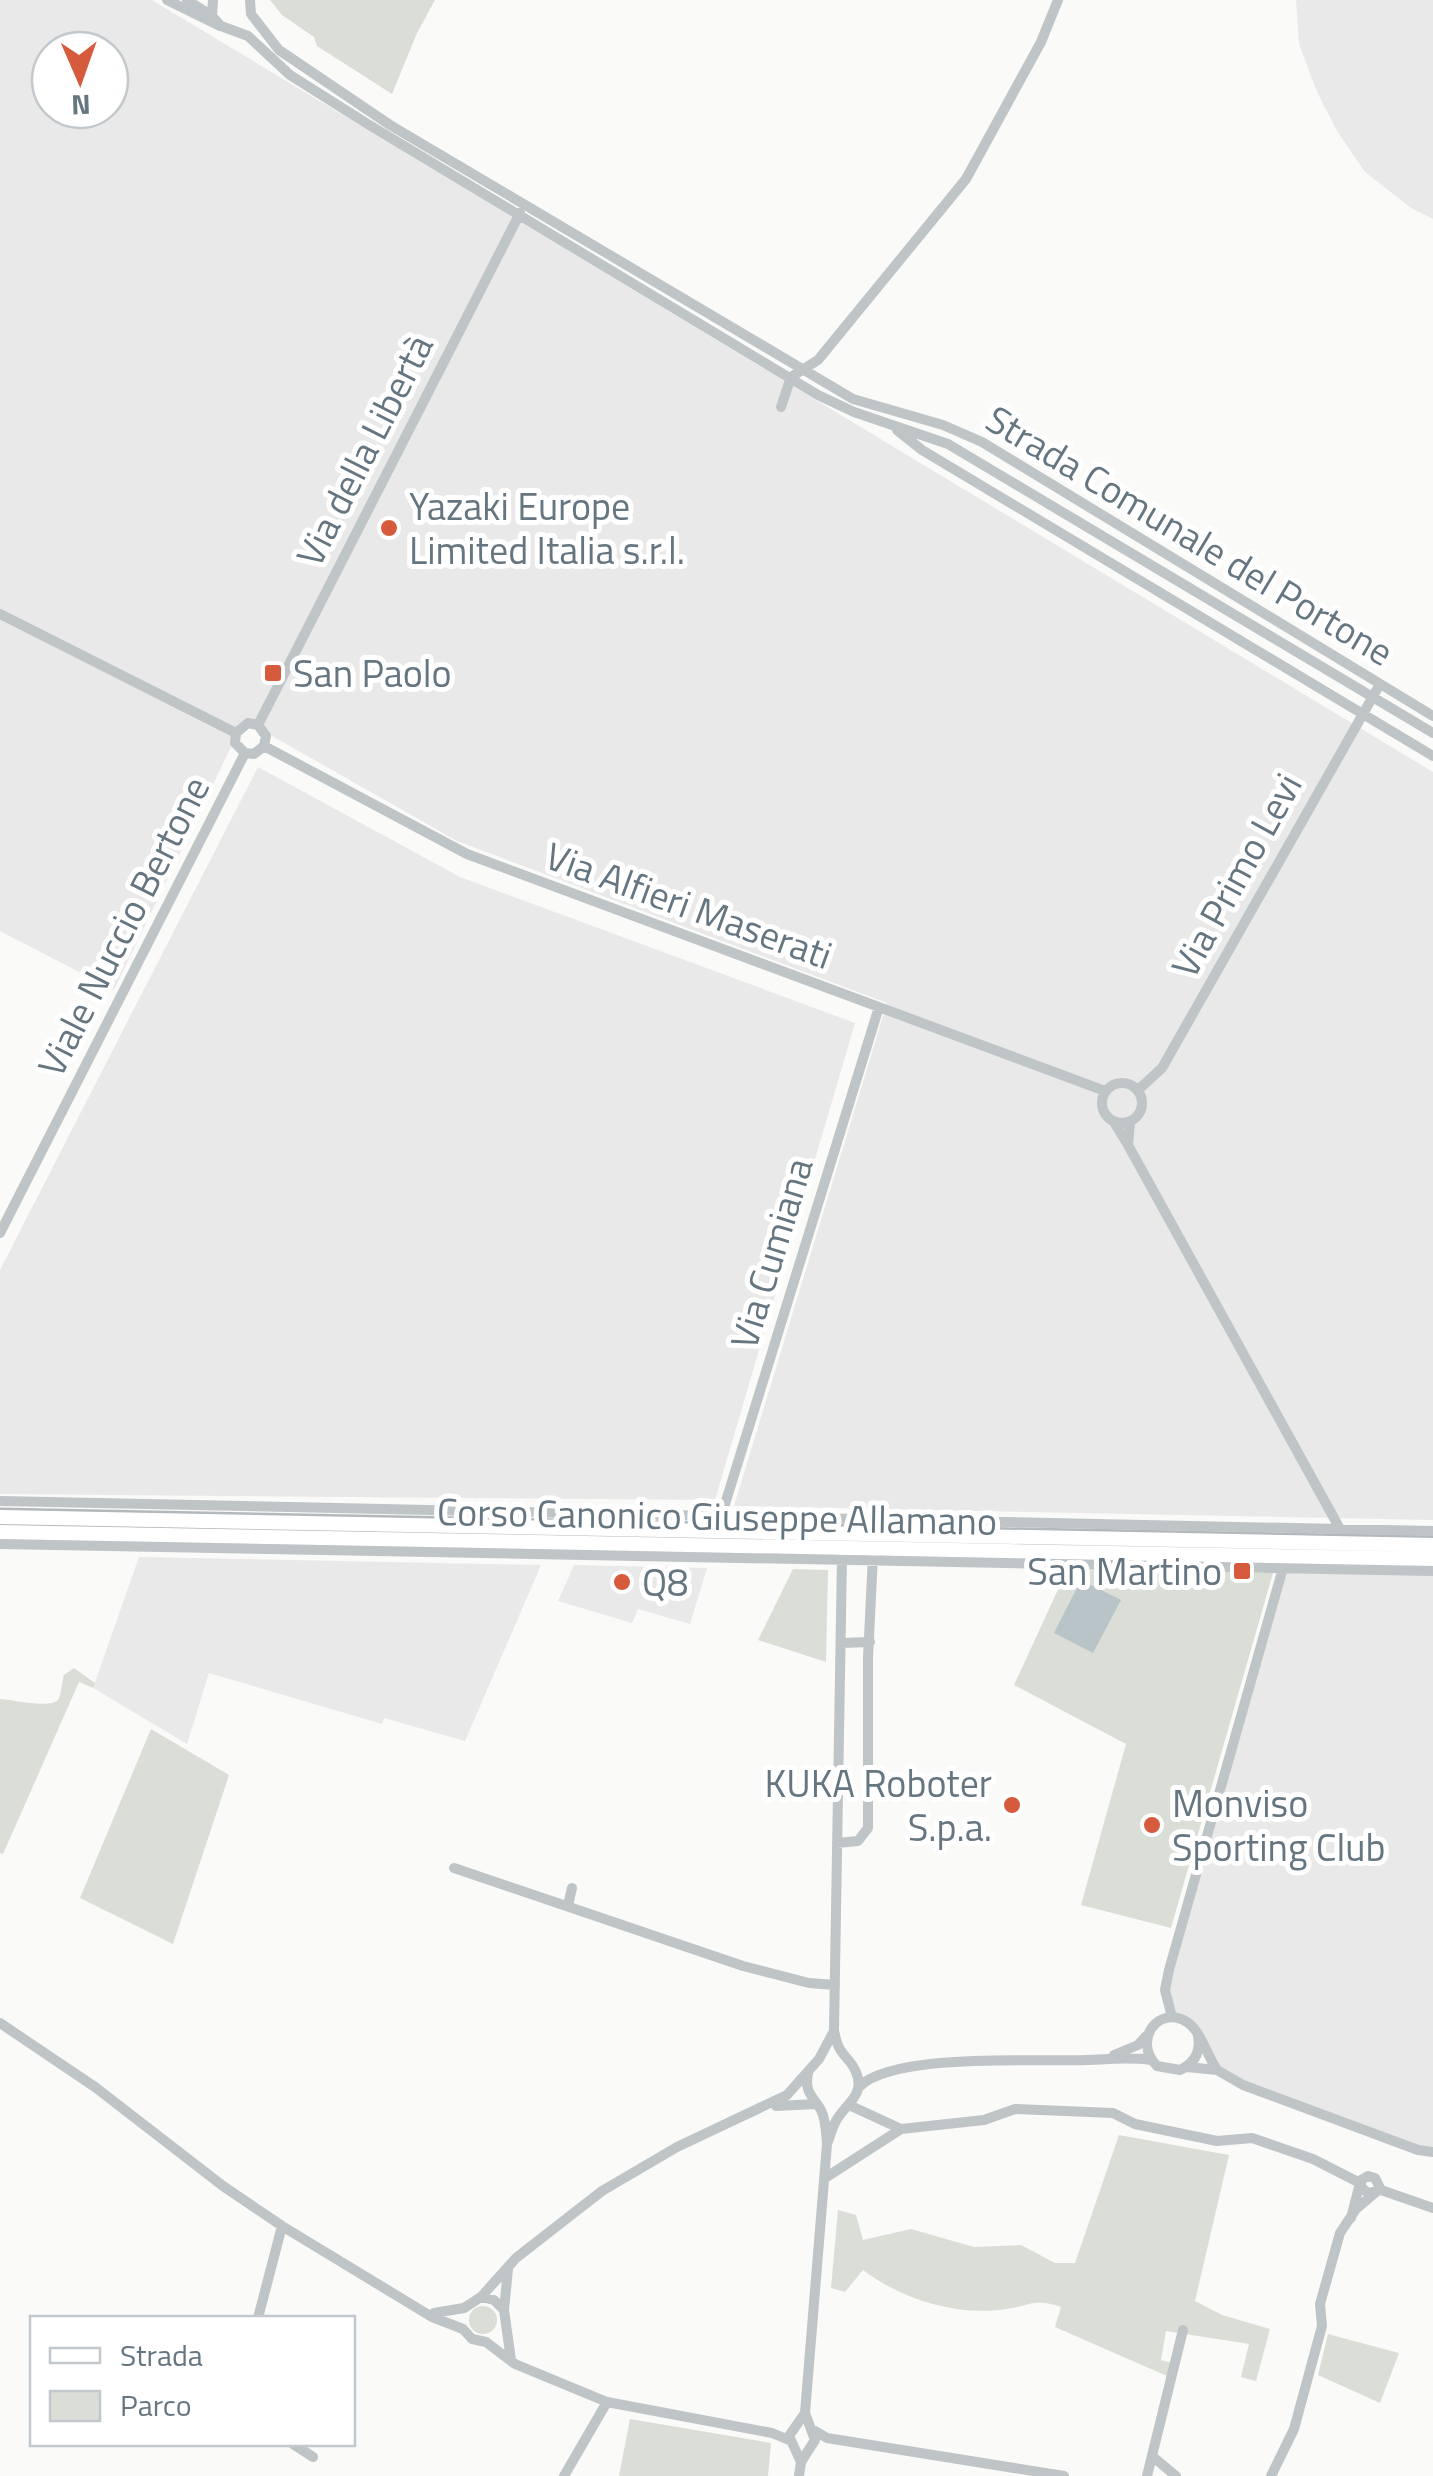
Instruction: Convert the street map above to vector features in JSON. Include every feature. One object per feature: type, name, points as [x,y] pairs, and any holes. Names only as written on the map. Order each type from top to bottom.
[{"type":"main road","name":"Corso Canonico Giuseppe Allamano","points":[[0,1517],[842,1540],[873,1555],[1433,1559]]},
{"type":"main road","name":"Corso Canonico Giuseppe Allamano","points":[[0,1532],[1433,1546]]},
{"type":"street","name":"Strada Comunale del Portone","points":[[167,0],[248,36],[290,75],[518,216],[839,406],[948,444],[1433,736]]},
{"type":"street","name":"Strada Comunale del Portone","points":[[187,0],[227,27]]},
{"type":"street","points":[[212,16],[213,0]]},
{"type":"street","points":[[227,27],[246,23],[251,14],[250,0]]},
{"type":"street","points":[[781,407],[790,377],[818,360],[966,179],[1041,42],[1058,0]]},
{"type":"street","name":"Strada Comunale del Portone","points":[[251,14],[279,50],[390,125],[802,370],[863,404],[943,425],[982,442],[1433,716]]},
{"type":"street","name":"Via della Libertà","points":[[258,725],[526,204]]},
{"type":"street","name":"Strada Comunale del Portone","points":[[888,423],[922,450],[1433,756]]},
{"type":"street","points":[[0,614],[236,733]]},
{"type":"street","name":"Via Primo Levi","points":[[1138,1090],[1162,1068],[1380,684]]},
{"type":"street","points":[[248,723],[258,725],[266,736],[264,746],[258,752],[245,753],[238,747],[236,733],[248,723]]},
{"type":"street","name":"Via Alfieri Maserati","points":[[264,746],[467,854],[1105,1091]]},
{"type":"street","name":"Viale Nuccio Bertone","points":[[0,1233],[245,753]]},
{"type":"street","name":"Via Cumiana","points":[[721,1517],[879,1007]]},
{"type":"street","points":[[1114,1122],[1130,1122],[1141,1112],[1143,1104],[1138,1090],[1120,1083],[1105,1091],[1102,1108],[1128,1145],[1340,1529]]},
{"type":"street","points":[[1128,1145],[1130,1122]]},
{"type":"street","name":"Corso Canonico Giuseppe Allamano","points":[[0,1501],[721,1517],[842,1540]]},
{"type":"street","name":"Corso Canonico Giuseppe Allamano","points":[[0,1544],[842,1540],[1340,1529],[1433,1532]]},
{"type":"street","points":[[842,1540],[834,2030],[859,2086]]},
{"type":"street","points":[[837,1843],[858,1841],[868,1828],[873,1555]]},
{"type":"street","name":"Corso Canonico Giuseppe Allamano","points":[[873,1555],[1433,1571]]},
{"type":"street","points":[[1172,2018],[1164,1990],[1283,1568]]},
{"type":"street","points":[[841,1643],[870,1642]]},
{"type":"street","points":[[454,1868],[743,1966],[809,1983],[835,1985]]},
{"type":"street","points":[[568,1905],[572,1888]]},
{"type":"street","points":[[1108,2058],[1138,2045],[1152,2027],[1172,2018],[1188,2022],[1217,2070]]},
{"type":"street","points":[[0,2024],[83,2078],[223,2186],[282,2226],[423,2312],[463,2329],[472,2339],[486,2342],[512,2361],[607,2402],[793,2436],[812,2429]]},
{"type":"street","points":[[1151,2060],[1146,2044],[1152,2027]]},
{"type":"street","points":[[423,2312],[443,2314],[464,2308],[481,2297],[554,2226],[628,2174],[787,2096],[834,2030]]},
{"type":"street","points":[[1187,2066],[1198,2053],[1198,2036]]},
{"type":"street","points":[[814,2063],[832,2057],[887,2072]]},
{"type":"street","points":[[827,2144],[859,2086],[887,2072],[970,2060],[1108,2058],[1151,2060],[1172,2071],[1187,2066],[1217,2070],[1244,2085],[1418,2150],[1433,2152]]},
{"type":"street","points":[[800,2476],[801,2462],[793,2436],[805,2412],[827,2144],[818,2106],[806,2089],[814,2063]]},
{"type":"street","points":[[760,2109],[785,2104],[847,2106],[901,2129]]},
{"type":"street","points":[[825,2178],[901,2129],[984,2120],[1014,2110],[1113,2113],[1135,2124],[1217,2140],[1252,2138],[1313,2159],[1360,2183]]},
{"type":"street","points":[[1272,2476],[1294,2429],[1322,2326],[1320,2304],[1340,2234],[1378,2192],[1378,2180],[1372,2176],[1360,2183],[1351,2218]]},
{"type":"street","points":[[1378,2192],[1433,2208]]},
{"type":"street","points":[[259,2316],[282,2226]]},
{"type":"street","points":[[508,2267],[504,2310],[512,2361]]},
{"type":"street","points":[[481,2297],[494,2300],[504,2310]]},
{"type":"street","points":[[463,2329],[464,2308]]},
{"type":"street","points":[[486,2342],[498,2336],[505,2324]]},
{"type":"street","points":[[1147,2476],[1183,2330]]},
{"type":"street","points":[[564,2476],[607,2402]]},
{"type":"street","points":[[801,2462],[812,2446],[812,2429],[805,2412]]},
{"type":"street","points":[[812,2429],[827,2438],[1064,2476]]},
{"type":"street","points":[[793,2436],[802,2450],[827,2438]]},
{"type":"street","points":[[296,2446],[313,2457]]},
{"type":"street","points":[[1152,2456],[1176,2476]]},
{"type":"street","points":[[972,2476],[974,2460]]},
{"type":"shaded area","points":[[0,0],[152,0],[1433,772],[1433,1520],[734,1506],[887,1003],[457,841],[244,720],[114,990],[0,931]]},
{"type":"shaded area","points":[[1296,0],[1433,0],[1433,219],[1411,208],[1365,172],[1337,131],[1299,44]]},
{"type":"shaded area","points":[[258,767],[460,877],[855,1023],[715,1500],[0,1494],[0,1270]]},
{"type":"shaded area","points":[[139,1557],[541,1565],[465,1741],[384,1718],[382,1724],[209,1673],[187,1744],[93,1688]]},
{"type":"shaded area","points":[[574,1565],[707,1568],[690,1624],[638,1609],[632,1623],[558,1601]]},
{"type":"shaded area","points":[[1283,1568],[1433,1571],[1433,2152],[1217,2070],[1194,2028],[1172,2017],[1169,1970]]},
{"type":"shaded area","points":[[1081,1580],[1121,1600],[1093,1653],[1054,1633]]},
{"type":"green space","points":[[270,0],[435,0],[392,94],[317,46],[314,37],[282,15]]},
{"type":"green space","points":[[793,1569],[828,1570],[826,1662],[758,1640]]},
{"type":"green space","name":"Monviso Sporting Club","points":[[1067,1570],[1273,1573],[1171,1928],[1081,1905],[1126,1744],[1014,1685]]},
{"type":"green space","points":[[74,1668],[95,1683],[93,1688],[79,1682],[3,1854],[0,1853],[0,1699],[53,1703],[59,1698],[64,1675]]},
{"type":"green space","points":[[151,1729],[229,1775],[173,1944],[80,1898]]},
{"type":"green space","points":[[1119,2135],[1229,2155],[1195,2301],[1222,2315],[1270,2329],[1256,2381],[1241,2377],[1249,2344],[1166,2331],[1161,2360],[1172,2363],[1167,2376],[1055,2327],[1061,2307],[1051,2304],[981,2311],[945,2307],[893,2289],[863,2270],[845,2292],[831,2288],[838,2210],[856,2215],[863,2240],[911,2229],[974,2247],[1021,2245],[1055,2263],[1075,2263]]},
{"type":"green space","points":[[483,2306],[493,2310],[497,2320],[493,2330],[483,2334],[473,2330],[469,2320],[473,2310]]},
{"type":"green space","points":[[1328,2334],[1399,2353],[1380,2403],[1318,2375]]},
{"type":"green space","points":[[630,2419],[771,2443],[768,2476],[619,2476]]},
{"type":"place","name":"Yazaki Europe Limited Italia s.r.l.","points":[[389,528]]},
{"type":"place","name":"San Paolo","points":[[273,673]]},
{"type":"place","name":"San Martino","points":[[1242,1571]]},
{"type":"place","name":"Q8","points":[[622,1582]]},
{"type":"place","name":"KUKA Roboter S.p.a.","points":[[1012,1805]]},
{"type":"place","name":"Monviso Sporting Club","points":[[1152,1825]]}]
